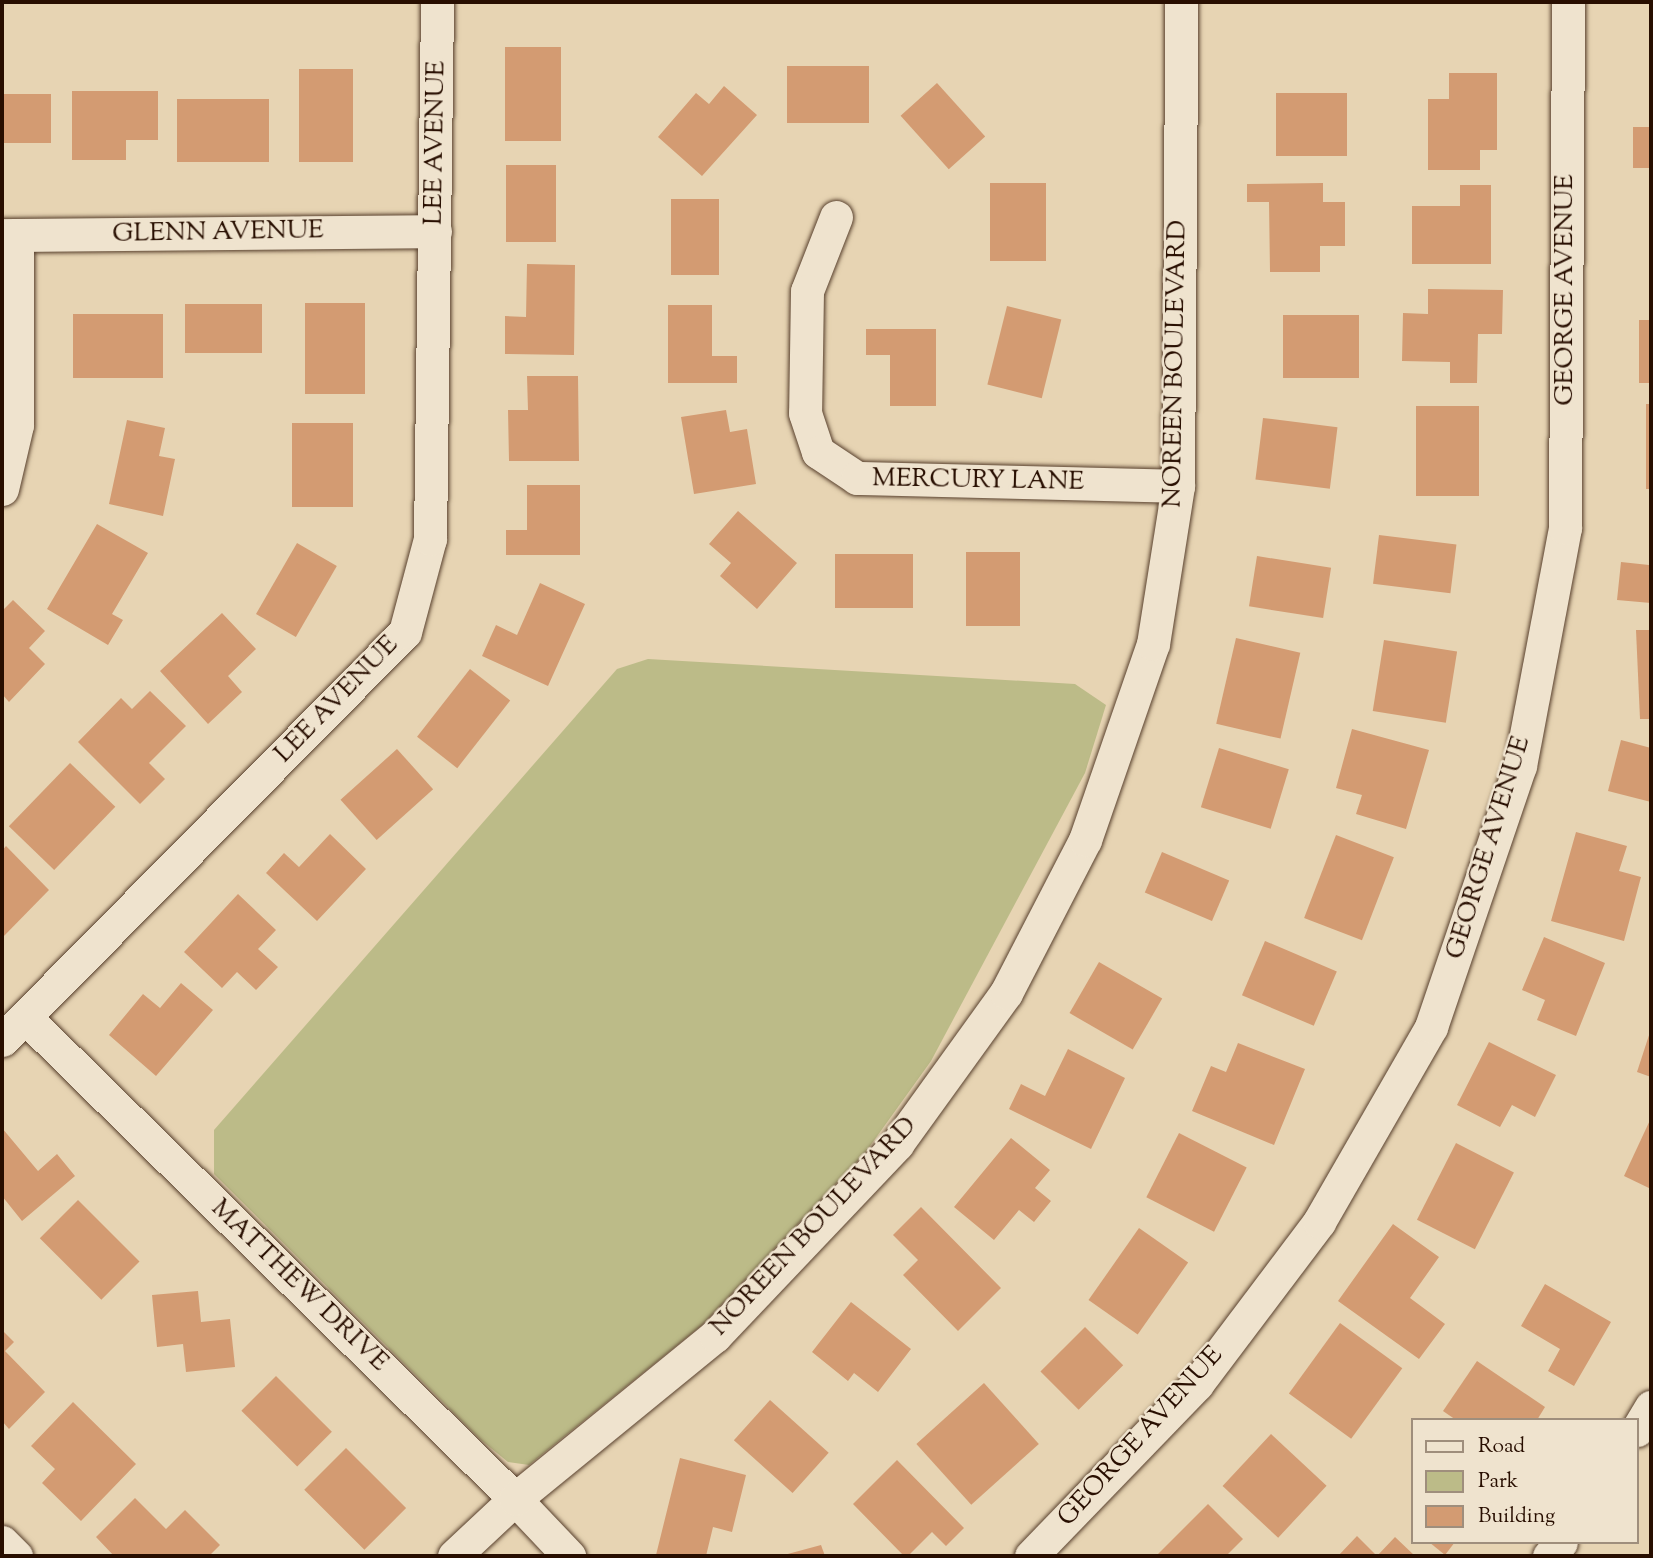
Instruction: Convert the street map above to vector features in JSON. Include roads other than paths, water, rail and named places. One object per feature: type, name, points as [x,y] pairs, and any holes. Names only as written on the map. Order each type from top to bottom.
[{"type":"street","name":"LEE AVENUE","points":[[14,1029],[405,632],[430,539],[437,2]]},
{"type":"street","name":"NOREEN BOULEVARD","points":[[454,1556],[515,1499],[715,1336],[897,1144],[1006,993],[1085,841],[1153,644],[1178,486],[1181,2]]},
{"type":"street","name":"GEORGE AVENUE","points":[[1031,1556],[1196,1384],[1254,1308],[1319,1222],[1431,1027],[1520,765],[1565,528],[1568,2]]},
{"type":"street","name":"MERCURY LANE","points":[[836,218],[807,291],[805,413],[818,452],[857,478],[1178,486]]},
{"type":"street","name":"GLENN AVENUE","points":[[9,235],[435,231]]},
{"type":"street","points":[[2,489],[17,425],[9,235]]},
{"type":"street","name":"MATTHEW DRIVE","points":[[14,1029],[515,1499],[569,1556]]},
{"type":"street","points":[[1639,1427],[1651,1407]]},
{"type":"street","points":[[2,1542],[16,1556]]}]
